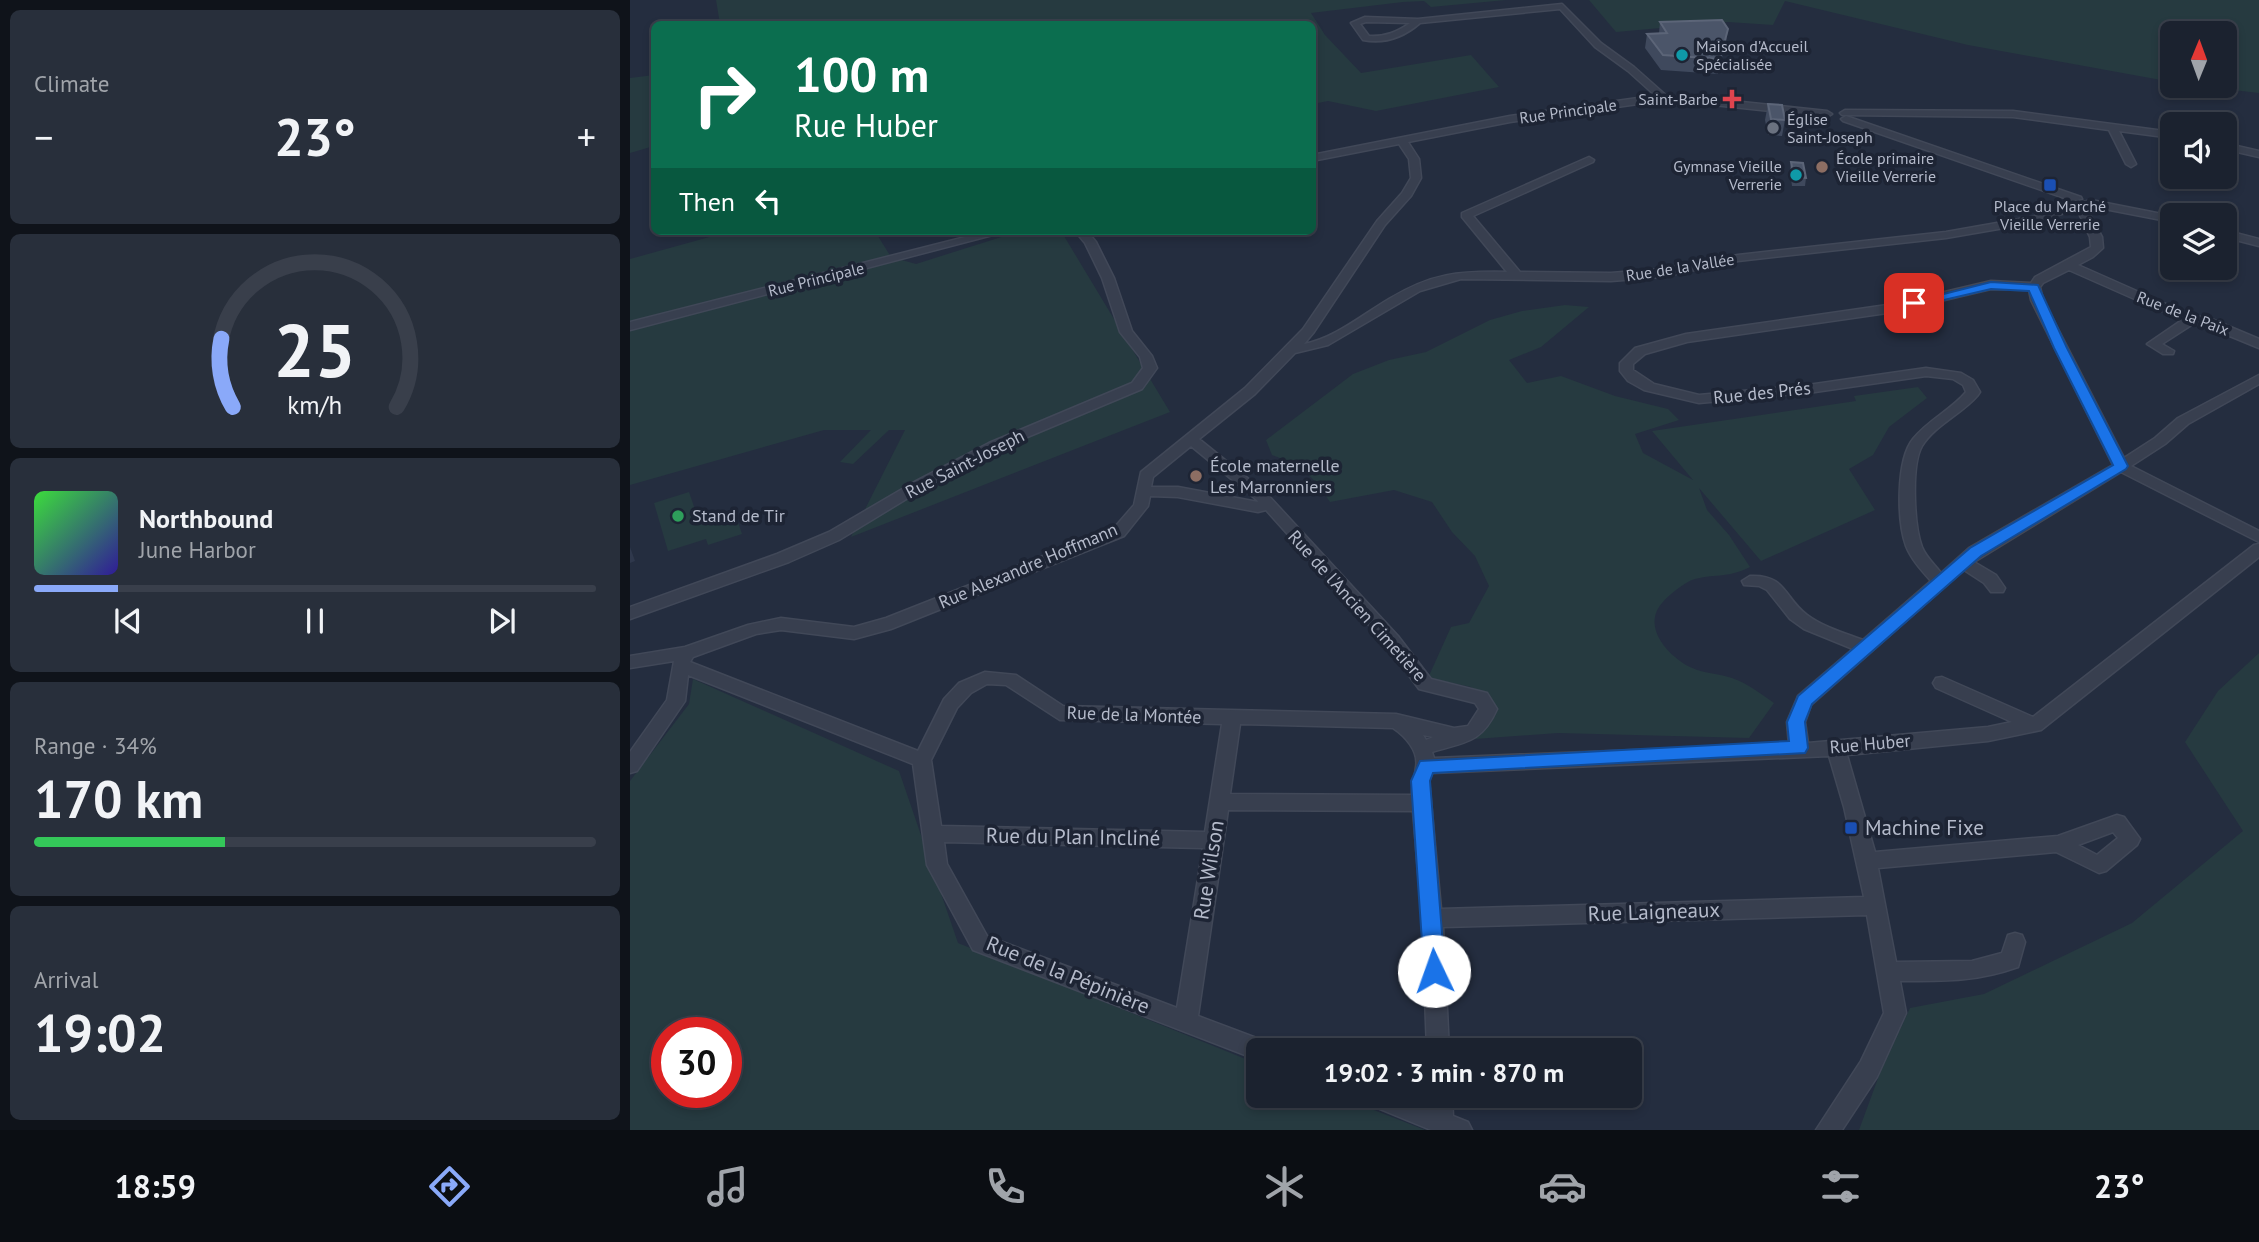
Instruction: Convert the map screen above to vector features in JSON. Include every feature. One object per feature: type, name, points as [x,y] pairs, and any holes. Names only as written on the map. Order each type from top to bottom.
[{"type":"street","points":[[1418,21],[1403,31],[1374,40],[1366,38],[1355,23],[1371,18],[1418,21],[1562,6],[1598,45],[1666,100]]},
{"type":"street","name":"Rue Principale","points":[[1316,157],[1401,139],[1578,109],[1666,100],[1704,101],[1827,114],[1833,119],[1846,116]]},
{"type":"street","points":[[1846,116],[2013,114],[2160,133]]},
{"type":"street","points":[[1846,116],[2083,203],[2160,217]]},
{"type":"street","points":[[2112,126],[2131,164]]},
{"type":"street","name":"Rue Alexandre Hoffmann","points":[[684,659],[754,629],[781,624],[854,633],[891,623],[1119,532],[1141,506],[1143,481],[1151,469],[1192,440],[1250,391],[1308,332],[1381,223],[1407,194],[1416,178],[1414,159],[1401,139]]},
{"type":"street","points":[[2237,149],[2259,154]]},
{"type":"street","points":[[1516,275],[1466,215],[1588,160]]},
{"type":"street","points":[[2083,203],[2082,209],[2096,237],[2097,248],[2090,255],[2039,280],[2034,287],[2043,312],[2121,466],[2259,537]]},
{"type":"street","name":"Rue de la Vallée","points":[[1293,349],[1320,345],[1409,292],[1439,279],[1474,274],[1611,277],[1661,273],[1738,258],[1946,235],[2033,220],[2083,203]]},
{"type":"street","name":"Rue Principale","points":[[630,326],[986,235]]},
{"type":"street","name":"Rue Saint-Joseph","points":[[630,613],[783,558],[834,536],[922,484],[994,446],[1137,386],[1150,368],[1149,361],[1126,332],[1108,278],[1084,235]]},
{"type":"street","points":[[2237,237],[2259,243]]},
{"type":"street","name":"Rue de la Paix","points":[[2068,265],[2191,320],[2205,321],[2259,344]]},
{"type":"street","name":"Rue des Prés","points":[[1940,582],[1913,546],[1907,494],[1914,448],[1968,399],[1973,392],[1968,383],[1956,376],[1926,372],[1808,389],[1699,400],[1649,387],[1633,378],[1627,371],[1626,363],[1630,356],[1640,351],[1686,338],[1894,308],[1991,285],[2034,287]]},
{"type":"street","points":[[2168,351],[2153,344],[2191,320]]},
{"type":"street","points":[[1799,748],[1796,722],[1804,701],[1975,552],[2121,466],[2160,441],[2183,421],[2259,379]]},
{"type":"street","name":"Rue de l'Ancien Cimetière","points":[[1192,440],[1262,497],[1392,639],[1425,684],[1481,698],[1488,709],[1484,724],[1478,731],[1459,737],[1424,757]]},
{"type":"street","points":[[1144,491],[1178,492],[1258,507],[1268,505]]},
{"type":"street","name":"Rue Huber","points":[[1424,757],[1836,749],[1988,734],[2035,725],[2259,549]]},
{"type":"street","points":[[1963,562],[1990,579],[1997,588]]},
{"type":"street","points":[[1750,581],[1758,579],[1773,584],[1797,616],[1867,648]]},
{"type":"street","points":[[630,765],[676,701],[684,659]]},
{"type":"street","points":[[630,662],[684,659],[922,760]]},
{"type":"street","name":"Rue de la Montée","points":[[922,760],[950,704],[965,688],[985,678],[1010,679],[1060,713],[1400,723]]},
{"type":"street","points":[[1942,683],[2035,725]]},
{"type":"street","name":"Rue Wilson","points":[[1186,1022],[1232,719]]},
{"type":"street","points":[[1400,723],[1459,737]]},
{"type":"street","points":[[1400,723],[1424,757],[1420,781],[1432,918],[1437,1038]]},
{"type":"street","points":[[1828,1130],[1869,1069],[1895,1013],[1867,861],[1836,749]]},
{"type":"street","name":"Rue de la Pépinière","points":[[922,760],[936,865],[980,943],[1246,1045]]},
{"type":"street","points":[[1220,802],[1422,803]]},
{"type":"street","name":"Rue du Plan Incliné","points":[[932,834],[1214,840]]},
{"type":"street","points":[[1867,861],[2058,844]]},
{"type":"street","name":"Rue Laigneaux","points":[[1432,918],[1876,906]]},
{"type":"street","points":[[1886,972],[1972,971],[2011,960],[2015,942]]},
{"type":"street","points":[[1407,1108],[1451,1125]]},
{"type":"street","points":[[1445,1108],[1451,1125]]},
{"type":"shaded area","points":[[716,0],[1506,0],[1431,7],[1424,1],[1403,2],[1311,13],[1325,35],[1361,73],[1471,55],[1499,87],[1376,111],[1328,101],[1316,103],[1316,21],[720,21]]},
{"type":"shaded area","points":[[1589,0],[2259,0],[2259,93],[2237,90],[2237,21],[2160,21],[2160,80],[1968,45],[1785,1],[1773,25],[1728,22],[1616,32]]},
{"type":"shaded area","points":[[651,75],[651,147],[630,153],[630,78]]},
{"type":"shaded area","points":[[877,235],[891,257],[916,264],[1007,235],[1063,235],[1170,412],[851,537],[905,430],[889,430],[853,464],[840,462],[871,430],[824,430],[630,485],[630,259],[713,236]]},
{"type":"shaded area","points":[[1565,305],[1589,307],[1541,347],[1509,360],[1527,383],[1561,376],[1615,396],[1668,409],[1679,420],[1635,434],[1643,453],[1693,480],[1652,431],[1856,401],[1854,396],[1918,387],[1927,398],[1889,427],[1873,455],[1849,469],[1875,510],[1761,561],[1699,488],[1707,510],[1729,535],[1750,567],[1734,573],[1692,580],[1683,585],[1659,607],[1655,625],[1661,642],[1682,662],[1700,671],[1738,680],[1774,703],[1749,738],[1558,733],[1475,739],[1487,706],[1471,687],[1428,678],[1451,627],[1469,623],[1489,586],[1475,556],[1452,532],[1432,502],[1394,490],[1330,502],[1305,472],[1272,455],[1266,440],[1353,374],[1389,360],[1426,352],[1490,320],[1522,311]]},
{"type":"shaded area","name":"Stand de Tir","points":[[689,492],[699,521],[734,510],[742,534],[708,545],[706,539],[668,551],[654,503]]},
{"type":"shaded area","points":[[2259,653],[2259,1130],[1859,1130],[1880,1073],[1910,1008],[1984,994],[2132,923],[2243,831],[2185,742],[2218,691]]},
{"type":"shaded area","points":[[693,679],[899,771],[958,943],[1246,1059],[1246,1108],[1369,1108],[1425,1130],[630,1130],[630,781],[689,704]]},
{"type":"building","points":[[1722,20],[1728,29],[1720,59],[1663,55],[1647,34],[1667,33],[1660,22]]},
{"type":"building","points":[[1768,104],[1782,105],[1785,120],[1771,119]]},
{"type":"building","points":[[1791,162],[1803,163],[1806,178],[1794,177]]},
{"type":"place","name":"Maison d'Accueil Spécialisée","points":[[1682,55]]},
{"type":"place","name":"Saint-Barbe","points":[[1732,99]]},
{"type":"place","name":"Église Saint-Joseph","points":[[1773,128]]},
{"type":"place","name":"École primaire Vieille Verrerie","points":[[1822,167]]},
{"type":"place","name":"Gymnase Vieille Verrerie","points":[[1796,175]]},
{"type":"place","name":"Place du Marché Vieille Verrerie","points":[[2050,185]]},
{"type":"place","name":"École maternelle Les Marronniers","points":[[1196,476]]},
{"type":"place","name":"Stand de Tir","points":[[678,516]]},
{"type":"place","name":"Machine Fixe","points":[[1851,828]]},
{"type":"route","points":[[1434,971],[1420,781],[1426,766],[1799,748],[1796,722],[1804,701],[1838,671],[1975,552],[2121,466],[2060,348],[2037,300],[2034,287],[1991,285],[1914,303]]}]
